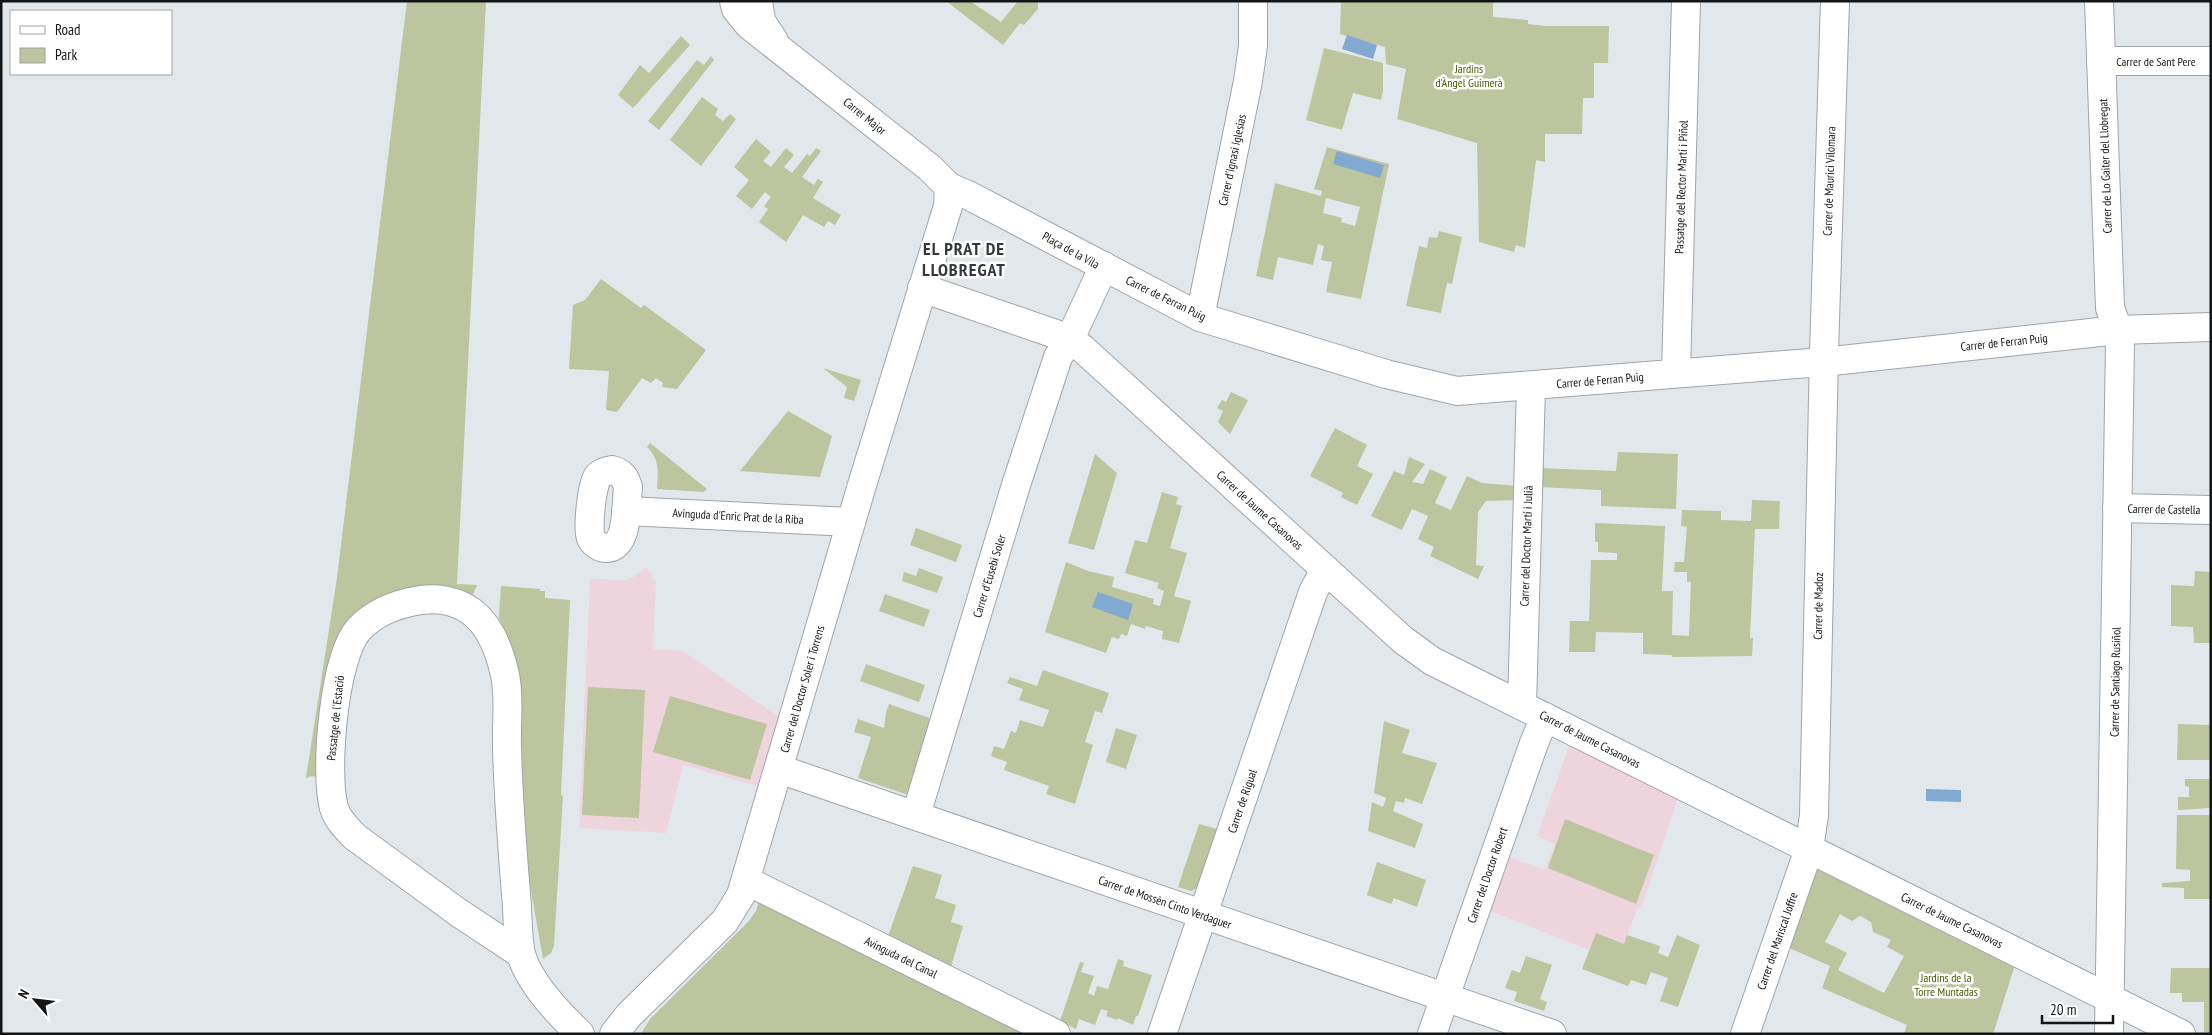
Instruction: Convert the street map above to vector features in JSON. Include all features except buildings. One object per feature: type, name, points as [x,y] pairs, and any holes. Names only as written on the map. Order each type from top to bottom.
[{"type":"street","points":[[734,1],[759,11],[779,48]]},
{"type":"street","name":"Carrer Major","points":[[734,1],[736,9],[748,25],[930,168],[949,187]]},
{"type":"street","name":"Carrer d'Ignasi Iglesias","points":[[1200,317],[1248,80],[1253,46],[1253,1]]},
{"type":"street","name":"Passatge del Rector Martí i Piñol","points":[[1676,373],[1686,1]]},
{"type":"street","name":"Carrer de Maurici Vilomara","points":[[1823,362],[1835,1]]},
{"type":"street","name":"Carrer de Lo Gaiter del Llobregat","points":[[2099,1],[2110,308],[2118,330]]},
{"type":"street","name":"Carrer de Sant Pere","points":[[2101,61],[2211,61]]},
{"type":"street","points":[[949,187],[948,206],[920,294],[1070,339]]},
{"type":"street","name":"Plaça de la Vila","points":[[949,187],[968,195],[1104,266],[1070,339]]},
{"type":"street","name":"Carrer de Ferran Puig","points":[[1104,266],[1200,317],[1386,374],[1457,391],[1531,387],[1676,373],[1823,362],[2118,330],[2211,327]]},
{"type":"street","name":"Carrer del Doctor Soler i Torrens","points":[[614,1034],[629,1015],[725,921],[735,908],[747,881],[851,522],[920,294]]},
{"type":"street","name":"Carrer de Santiago Rusiñol","points":[[2109,1034],[2120,343],[2118,330]]},
{"type":"street","name":"Carrer de Jaume Casanovas","points":[[1070,339],[1090,355],[1417,652],[2182,1034]]},
{"type":"street","name":"Carrer d'Eusebi Soler","points":[[916,815],[1016,485],[1058,357],[1070,339]]},
{"type":"street","name":"Carrer de Madoz","points":[[1809,849],[1814,815],[1823,362]]},
{"type":"street","name":"Carrer del Doctor Martí i Julià","points":[[1531,387],[1533,711]]},
{"type":"street","name":"Carrer de Castella","points":[[2117,508],[2211,510]]},
{"type":"street","name":"Avinguda d'Enric Prat de la Riba","points":[[626,511],[851,522]]},
{"type":"street","name":"Carrer de Rigual","points":[[1162,1034],[1313,592],[1325,569]]},
{"type":"street","name":"Passatge de l'Estació","points":[[521,954],[511,832],[507,745],[508,692],[505,674],[492,638],[483,623],[473,613],[458,603],[424,599],[406,603],[376,614],[358,630],[345,654],[340,672],[330,769],[334,809],[344,826],[355,837],[459,913],[521,954],[546,996],[580,1034]]},
{"type":"street","name":"Carrer del Doctor Robert","points":[[1432,1034],[1534,743],[1533,711]]},
{"type":"street","name":"Carrer de Mossèn Cinto Verdaguer","points":[[779,769],[1552,1034]]},
{"type":"street","name":"Carrer del Mariscal Joffre","points":[[1745,1034],[1809,849]]},
{"type":"street","name":"Avinguda del Canal","points":[[747,881],[1056,1034]]},
{"type":"shaded area","points":[[645,567],[656,581],[653,649],[683,651],[780,718],[760,787],[683,765],[666,833],[579,828],[590,579],[626,580],[634,577]]},
{"type":"shaded area","points":[[1571,741],[1679,795],[1641,908],[1638,907],[1624,944],[1596,933],[1589,950],[1488,910],[1507,856],[1545,870],[1555,844],[1537,836]]},
{"type":"green space","points":[[407,1],[486,1],[457,584],[477,585],[472,597],[350,620],[333,646],[326,670],[321,778],[312,776],[306,778],[337,578]]},
{"type":"green space","points":[[946,1],[970,1],[1001,22],[1018,1],[1038,1],[1038,9],[1024,25],[1020,23],[1003,45]]},
{"type":"green space","name":"Jardins d'Àngel Guimerà","points":[[1341,1],[1493,1],[1493,17],[1528,20],[1528,24],[1545,26],[1609,26],[1608,63],[1594,63],[1594,98],[1583,98],[1582,134],[1545,134],[1545,162],[1536,160],[1525,248],[1516,245],[1514,252],[1479,242],[1477,143],[1397,119],[1406,69],[1386,64],[1385,47],[1340,34]]},
{"type":"green space","points":[[681,36],[690,45],[633,108],[618,95],[640,65],[649,73]]},
{"type":"green space","points":[[1324,48],[1383,63],[1383,91],[1381,100],[1353,93],[1342,130],[1306,120]]},
{"type":"green space","points":[[711,56],[714,60],[659,130],[648,121],[697,60],[704,65]]},
{"type":"green space","points":[[702,97],[718,109],[715,115],[723,121],[730,114],[736,119],[701,166],[670,140]]},
{"type":"green space","points":[[756,139],[771,152],[763,161],[771,167],[786,148],[794,155],[784,167],[792,173],[807,154],[810,156],[816,148],[821,151],[802,177],[814,185],[818,179],[823,182],[813,198],[841,215],[835,225],[828,221],[824,227],[803,215],[786,242],[759,222],[768,209],[764,206],[771,197],[765,192],[752,209],[736,196],[749,180],[734,167]]},
{"type":"green space","points":[[1327,147],[1389,164],[1361,299],[1326,292],[1332,262],[1321,260],[1324,246],[1318,244],[1313,265],[1278,257],[1273,280],[1256,276],[1275,183],[1321,196],[1322,191],[1314,189]],"holes":[[[1326,198],[1360,207],[1355,226],[1341,222],[1342,218],[1323,213]]]},
{"type":"green space","points":[[1439,231],[1462,237],[1452,284],[1447,283],[1441,313],[1406,306],[1419,246],[1427,248],[1429,237],[1437,238]]},
{"type":"green space","points":[[601,279],[641,308],[644,305],[706,350],[677,389],[662,387],[663,383],[656,378],[651,383],[642,378],[617,412],[606,410],[609,371],[569,369],[573,305],[585,300]]},
{"type":"green space","points":[[823,368],[861,380],[854,401],[844,398],[847,387]]},
{"type":"green space","points":[[1231,392],[1248,400],[1230,434],[1218,422],[1223,411],[1217,408],[1222,400],[1226,402]]},
{"type":"green space","points":[[788,411],[832,436],[820,477],[740,471]]},
{"type":"green space","points":[[1335,428],[1367,445],[1357,466],[1373,474],[1357,505],[1341,497],[1343,493],[1310,476]]},
{"type":"green space","points":[[650,443],[707,489],[704,492],[657,489],[656,461],[647,447]]},
{"type":"green space","points":[[1618,452],[1678,454],[1676,509],[1601,506],[1601,490],[1538,487],[1539,468],[1616,471]]},
{"type":"green space","points":[[1095,454],[1117,473],[1094,550],[1068,543]]},
{"type":"green space","points":[[1409,457],[1425,464],[1412,482],[1423,484],[1430,469],[1447,477],[1435,503],[1451,510],[1467,476],[1482,483],[1518,486],[1517,500],[1486,501],[1478,512],[1476,565],[1484,566],[1478,579],[1430,556],[1434,547],[1418,539],[1428,516],[1412,509],[1402,530],[1371,516],[1394,471],[1404,475]]},
{"type":"green space","points":[[1162,492],[1178,497],[1176,504],[1182,506],[1170,548],[1187,553],[1174,596],[1191,601],[1179,643],[1162,639],[1163,631],[1146,626],[1145,629],[1131,624],[1127,636],[1121,634],[1119,639],[1112,637],[1106,653],[1045,632],[1066,562],[1088,571],[1114,577],[1112,587],[1154,599],[1153,604],[1160,606],[1164,591],[1157,588],[1159,583],[1125,573],[1135,540],[1147,543]]},
{"type":"green space","points":[[1752,500],[1780,501],[1779,529],[1755,529],[1750,638],[1753,638],[1752,656],[1672,657],[1672,655],[1643,654],[1643,633],[1596,632],[1595,652],[1569,652],[1570,621],[1589,621],[1591,560],[1617,560],[1617,553],[1598,552],[1598,542],[1595,542],[1595,523],[1665,526],[1662,591],[1673,591],[1672,635],[1689,636],[1691,582],[1687,582],[1687,572],[1674,572],[1675,562],[1684,562],[1687,527],[1681,526],[1682,510],[1721,511],[1721,520],[1751,521]]},
{"type":"green space","points":[[916,528],[962,545],[956,562],[910,545]]},
{"type":"green space","points":[[919,568],[943,577],[937,593],[902,581],[904,572],[916,576]]},
{"type":"green space","points":[[2195,571],[2211,572],[2211,643],[2194,643],[2193,627],[2171,626],[2171,585],[2194,586]]},
{"type":"green space","points":[[501,586],[540,589],[540,591],[545,591],[545,598],[570,600],[561,795],[563,796],[554,946],[551,953],[543,959],[527,868],[499,616]]},
{"type":"green space","points":[[885,594],[930,610],[924,627],[879,611]]},
{"type":"green space","points":[[866,664],[925,685],[919,702],[860,681]]},
{"type":"green space","points":[[1043,670],[1109,693],[1102,713],[1095,711],[1085,742],[1093,745],[1075,804],[1046,794],[1049,786],[1004,770],[1007,762],[991,756],[994,746],[1004,749],[1011,731],[1016,733],[1020,720],[1043,727],[1049,710],[1019,700],[1023,689],[1007,683],[1010,677],[1037,686]]},
{"type":"green space","points":[[588,687],[645,690],[639,818],[582,815]]},
{"type":"green space","points":[[670,696],[767,724],[750,780],[653,752]]},
{"type":"green space","points":[[889,704],[938,721],[908,795],[858,778],[871,737],[854,732],[858,719],[884,728]]},
{"type":"green space","points":[[1384,721],[1410,730],[1402,753],[1437,763],[1422,804],[1405,798],[1404,803],[1396,801],[1393,811],[1423,824],[1415,848],[1368,831],[1372,802],[1383,807],[1386,798],[1374,793]]},
{"type":"green space","points":[[2178,724],[2211,725],[2211,760],[2177,760]]},
{"type":"green space","points":[[1116,728],[1137,735],[1126,769],[1106,762]]},
{"type":"green space","points":[[2185,779],[2211,779],[2211,808],[2178,810],[2178,797],[2189,797],[2189,787],[2185,786]]},
{"type":"green space","points":[[2177,815],[2211,815],[2211,899],[2184,899],[2184,888],[2162,887],[2162,883],[2190,881],[2190,870],[2176,869]]},
{"type":"green space","points":[[1565,819],[1654,855],[1636,904],[1548,868]]},
{"type":"green space","points":[[1199,824],[1220,830],[1201,886],[1191,891],[1178,887]]},
{"type":"green space","points":[[1377,862],[1426,880],[1417,907],[1394,898],[1391,904],[1367,895]]},
{"type":"green space","name":"Jardins de la Torre Muntadas","points":[[1817,864],[2016,962],[1993,1034],[1904,1034],[1907,1025],[1822,988],[1830,966],[1787,947]],"holes":[[[1840,914],[1852,921],[1860,916],[1871,922],[1873,932],[1891,940],[1887,947],[1904,956],[1884,993],[1838,970],[1847,953],[1825,942]]]},
{"type":"green space","points":[[913,866],[942,875],[935,898],[956,905],[951,922],[963,926],[951,967],[888,936]]},
{"type":"green space","points":[[765,881],[1074,1034],[641,1034],[650,1019],[748,922],[756,911]]},
{"type":"green space","points":[[1596,933],[1624,944],[1627,935],[1660,946],[1658,953],[1668,957],[1677,935],[1700,945],[1678,1007],[1660,1001],[1668,978],[1651,972],[1646,985],[1631,980],[1628,986],[1582,969]]},
{"type":"green space","points":[[1526,956],[1552,965],[1540,999],[1547,1002],[1544,1011],[1514,1001],[1517,992],[1505,988],[1512,970],[1520,973]]},
{"type":"green space","points":[[1118,959],[1124,961],[1123,966],[1152,975],[1133,1025],[1118,1018],[1117,1020],[1106,1016],[1108,1011],[1101,1009],[1095,1025],[1079,1019],[1076,1029],[1060,1021],[1080,962],[1084,963],[1081,972],[1094,976],[1088,993],[1094,996],[1097,986],[1108,989]]},
{"type":"green space","points":[[2171,968],[2211,968],[2211,1034],[2204,1032],[2204,1002],[2182,1002],[2182,993],[2170,993]]},
{"type":"water","points":[[1347,35],[1377,45],[1373,59],[1342,49]]},
{"type":"water","points":[[1337,151],[1384,165],[1380,178],[1333,164]]},
{"type":"water","points":[[1098,592],[1133,604],[1128,620],[1092,607]]},
{"type":"water","points":[[1926,789],[1961,790],[1961,802],[1926,801]]},
{"type":"district","name":"EL PRAT DE LLOBREGAT","points":[[964,258]]}]
